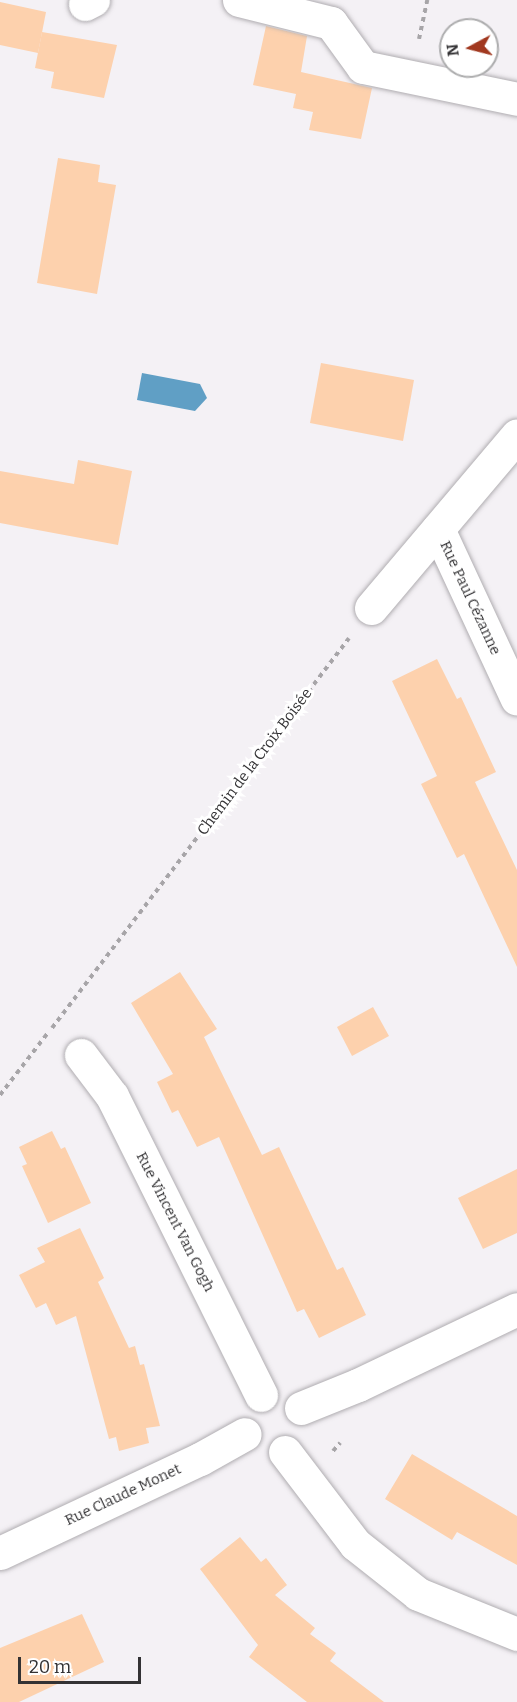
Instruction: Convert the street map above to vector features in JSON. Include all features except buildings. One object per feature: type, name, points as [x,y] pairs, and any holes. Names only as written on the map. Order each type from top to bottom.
[{"type":"street","points":[[239,0],[331,23],[363,68],[517,99]]},
{"type":"street","points":[[371,608],[517,435]]},
{"type":"street","name":"Rue Paul Cézanne","points":[[438,529],[517,699]]},
{"type":"street","name":"Rue Vincent Van Gogh","points":[[81,1055],[112,1096],[261,1395]]},
{"type":"street","points":[[301,1408],[358,1385],[517,1309]]},
{"type":"street","points":[[279,1392],[301,1408],[304,1428],[301,1438],[285,1452],[275,1454],[256,1449],[245,1434],[243,1416],[261,1395],[279,1392]]},
{"type":"street","name":"Rue Claude Monet","points":[[0,1553],[200,1459],[245,1434]]},
{"type":"street","points":[[285,1452],[355,1544],[418,1594],[517,1634]]},
{"type":"path","name":"Chemin de la Croix Boisée","points":[[0,1095],[371,608]]},
{"type":"water","points":[[142,373],[200,384],[207,398],[195,411],[137,400]]}]
